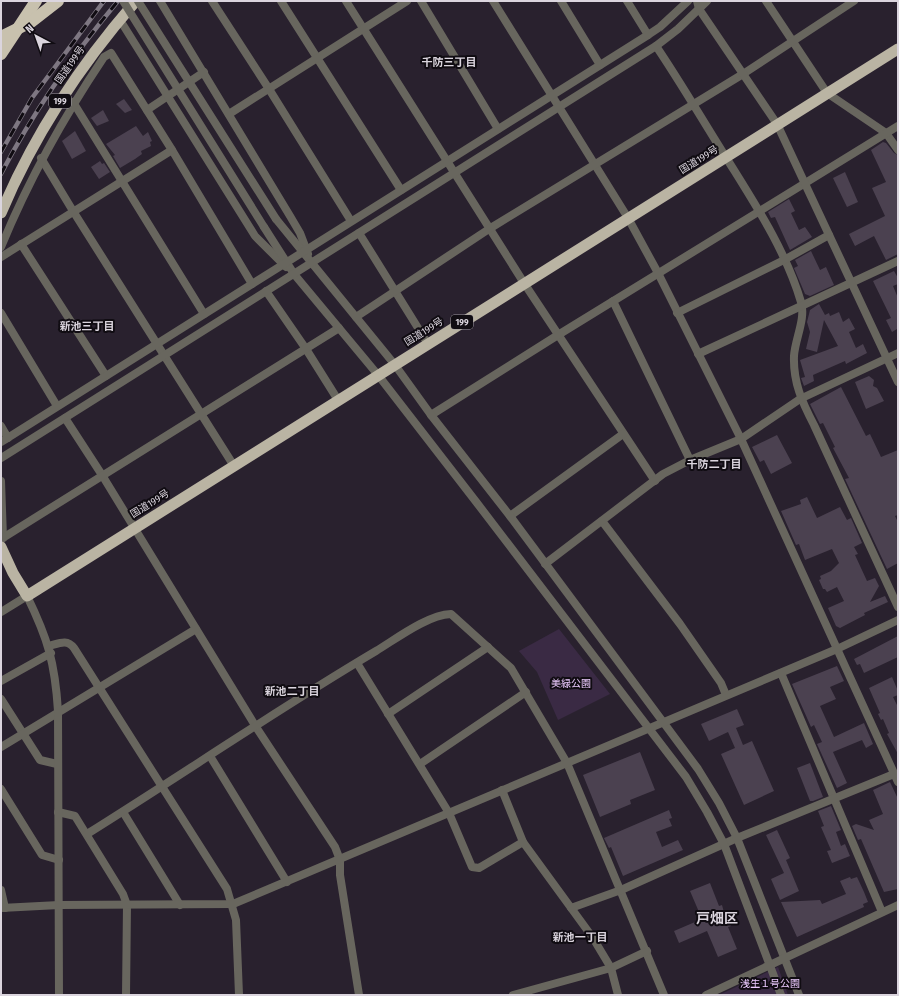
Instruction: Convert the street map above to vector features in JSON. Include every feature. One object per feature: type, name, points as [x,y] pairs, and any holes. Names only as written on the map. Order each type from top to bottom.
[{"type":"highway","points":[[1,37],[26,1]]},
{"type":"highway","points":[[1,54],[36,1]]},
{"type":"highway","points":[[1,37],[31,22],[58,1]]},
{"type":"highway","name":"国道199号","points":[[1,213],[33,147],[59,102],[87,60],[137,1]]},
{"type":"highway","name":"国道199号","points":[[27,596],[898,49]]},
{"type":"highway","points":[[2,541],[13,573],[27,596]]},
{"type":"highway","points":[[1,561],[13,573]]},
{"type":"street","points":[[123,1],[264,227],[284,263]]},
{"type":"street","points":[[137,1],[276,219],[304,250]]},
{"type":"street","points":[[160,1],[300,233],[304,250],[311,264],[395,365],[431,415],[510,516],[702,775],[719,803],[737,838],[785,958],[798,995]]},
{"type":"street","points":[[212,1],[351,221]]},
{"type":"street","points":[[281,1],[401,190]]},
{"type":"street","points":[[346,1],[489,229],[655,481]]},
{"type":"street","points":[[229,114],[407,1]]},
{"type":"street","points":[[421,1],[498,129]]},
{"type":"street","points":[[493,1],[558,108],[628,218],[658,273],[741,439],[836,649],[896,774],[737,838],[621,890],[571,908]]},
{"type":"street","points":[[561,1],[600,65]]},
{"type":"street","points":[[627,1],[648,35]]},
{"type":"street","points":[[1,458],[656,46],[698,5],[708,1]]},
{"type":"street","points":[[766,1],[827,93],[886,134],[898,150]]},
{"type":"street","points":[[356,317],[489,229],[743,74],[854,1]]},
{"type":"street","points":[[1,426],[4,440],[648,35],[686,2],[698,5],[777,124],[898,382]]},
{"type":"street","points":[[120,20],[255,236],[294,274],[378,375],[650,728],[686,777],[724,844],[781,995]]},
{"type":"street","points":[[656,46],[694,103],[759,211],[792,277],[802,304],[801,323],[794,356],[800,399],[814,424],[898,607]]},
{"type":"street","points":[[1,247],[41,158],[73,102],[104,57],[110,53],[172,150],[252,284]]},
{"type":"street","points":[[147,110],[204,72]]},
{"type":"street","points":[[73,102],[204,314]]},
{"type":"street","points":[[431,415],[558,334],[898,126]]},
{"type":"street","points":[[1,257],[72,211],[172,150]]},
{"type":"street","points":[[41,158],[72,211],[234,466]]},
{"type":"street","points":[[359,233],[428,344]]},
{"type":"street","points":[[677,313],[784,260],[829,235]]},
{"type":"street","points":[[21,244],[106,376]]},
{"type":"street","points":[[698,354],[802,304],[852,283],[898,261]]},
{"type":"street","points":[[266,291],[306,349],[338,400]]},
{"type":"street","points":[[613,301],[690,460]]},
{"type":"street","points":[[1,313],[57,406]]},
{"type":"street","points":[[2,541],[102,475],[339,328]]},
{"type":"street","points":[[545,564],[655,481],[690,460],[741,439],[800,399],[898,353]]},
{"type":"street","points":[[65,418],[135,528],[256,727],[335,847],[340,860],[340,875],[359,995]]},
{"type":"street","points":[[510,516],[623,434]]},
{"type":"street","points":[[1,481],[2,541]]},
{"type":"street","points":[[602,521],[680,624],[721,682],[726,695]]},
{"type":"street","points":[[1,612],[27,596],[50,649],[56,680],[58,711],[59,995]]},
{"type":"street","points":[[87,834],[357,663],[441,614],[451,614],[511,668],[567,763],[647,951],[664,995]]},
{"type":"street","points":[[1,890],[3,908],[59,905],[233,904],[781,673],[898,620]]},
{"type":"street","points":[[1,747],[99,686],[196,629]]},
{"type":"street","points":[[1,681],[50,649],[63,642],[70,643],[163,786],[227,889],[233,904],[236,920],[239,995]]},
{"type":"street","points":[[388,714],[488,647]]},
{"type":"street","points":[[357,663],[420,764],[448,813],[472,868],[479,868],[523,842]]},
{"type":"street","points":[[781,673],[882,912]]},
{"type":"street","points":[[420,764],[526,692]]},
{"type":"street","points":[[1,699],[40,760],[57,764]]},
{"type":"street","points":[[210,756],[287,882]]},
{"type":"street","points":[[1,789],[42,855],[59,860]]},
{"type":"street","points":[[502,790],[523,842],[594,938],[611,968],[618,995]]},
{"type":"street","points":[[58,812],[75,816],[87,834],[127,905],[126,995]]},
{"type":"street","points":[[123,812],[180,905]]},
{"type":"street","points":[[706,995],[898,905]]},
{"type":"street","points":[[513,995],[611,968],[647,951]]},
{"type":"green space","name":"美緑公園","points":[[559,629],[610,694],[558,720],[537,672],[519,651]]},
{"type":"green space","name":"浅生１号公園","points":[[778,967],[788,995],[719,995]]},
{"type":"building","points":[[124,99],[132,110],[125,113],[116,104]]},
{"type":"building","points":[[103,110],[109,121],[97,126],[91,118]]},
{"type":"building","points":[[136,126],[143,136],[148,132],[152,141],[150,142],[151,146],[141,151],[142,154],[120,168],[113,156],[115,155],[106,144]]},
{"type":"building","points":[[75,131],[86,151],[72,159],[62,141]]},
{"type":"building","points":[[883,142],[886,143],[894,153],[898,155],[898,254],[886,260],[874,236],[855,246],[849,234],[885,216],[872,188],[886,182],[871,150]]},
{"type":"building","points":[[100,161],[102,164],[104,163],[110,172],[99,179],[91,167]]},
{"type":"building","points":[[845,172],[858,202],[847,207],[833,178]]},
{"type":"building","points":[[789,199],[795,211],[791,213],[799,230],[805,227],[812,237],[790,250],[775,217],[771,218],[768,212]]},
{"type":"building","points":[[811,251],[820,270],[826,267],[834,285],[810,296],[805,294],[794,268],[798,266],[795,260]]},
{"type":"building","points":[[894,271],[898,278],[898,284],[893,286],[898,298],[898,331],[897,329],[892,332],[886,320],[891,318],[873,281]]},
{"type":"building","points":[[819,304],[825,315],[829,313],[830,316],[839,312],[843,322],[849,318],[855,329],[849,332],[856,348],[863,344],[867,353],[846,364],[845,361],[813,375],[814,381],[804,386],[801,378],[805,377],[800,360],[838,346],[824,320],[817,352],[806,349],[810,332],[807,322],[810,310]]},
{"type":"building","points":[[869,376],[874,380],[873,386],[877,388],[884,401],[866,409],[855,382]]},
{"type":"building","points":[[841,387],[866,436],[870,434],[881,457],[898,450],[898,515],[895,516],[898,522],[898,563],[887,569],[845,479],[849,478],[833,448],[835,447],[823,423],[820,424],[810,404]]},
{"type":"building","points":[[777,435],[792,463],[771,474],[764,460],[760,462],[752,447]]},
{"type":"building","points":[[807,497],[817,518],[840,507],[847,520],[851,518],[862,543],[854,547],[858,554],[855,555],[867,581],[875,578],[879,586],[870,602],[885,596],[888,602],[864,613],[865,615],[840,628],[836,626],[828,608],[844,601],[837,587],[827,592],[823,589],[819,580],[821,579],[820,576],[831,571],[839,563],[832,549],[805,560],[799,544],[796,545],[781,511],[801,504],[800,500]]},
{"type":"building","points":[[898,636],[898,657],[864,673],[860,664],[857,665],[854,659]]},
{"type":"building","points":[[837,666],[844,681],[830,687],[836,699],[820,706],[834,737],[864,723],[873,744],[866,748],[862,740],[833,752],[847,783],[837,788],[817,744],[822,742],[814,725],[811,727],[792,684]]},
{"type":"building","points":[[892,677],[898,691],[898,695],[893,697],[898,707],[898,754],[887,734],[889,733],[883,719],[881,720],[878,714],[880,713],[869,688]]},
{"type":"building","points":[[737,709],[744,725],[736,728],[743,745],[752,741],[774,791],[744,805],[721,754],[735,748],[728,732],[709,741],[701,724]]},
{"type":"building","points":[[640,752],[655,790],[630,800],[631,804],[600,817],[583,775]]},
{"type":"building","points":[[810,763],[823,797],[813,801],[810,801],[797,768]]},
{"type":"building","points":[[890,782],[898,799],[898,889],[884,892],[861,839],[858,840],[852,826],[856,824],[874,830],[869,820],[883,814],[873,790]]},
{"type":"building","points":[[831,806],[841,830],[836,832],[841,846],[845,844],[850,856],[832,863],[827,851],[831,850],[821,827],[824,826],[818,811]]},
{"type":"building","points":[[669,810],[672,818],[669,819],[672,826],[656,832],[662,847],[678,840],[683,850],[623,876],[611,847],[609,848],[604,838]]},
{"type":"building","points":[[777,830],[790,858],[786,860],[799,891],[780,900],[771,879],[784,873],[766,835]]},
{"type":"building","points":[[850,877],[851,879],[857,877],[864,892],[868,902],[863,904],[864,907],[797,937],[781,902],[820,900],[822,904],[846,894],[840,881]]},
{"type":"building","points":[[710,883],[719,906],[722,905],[726,920],[729,921],[731,926],[728,927],[737,949],[718,957],[707,931],[679,943],[674,931],[702,919],[690,891]]},
{"type":"railway","points":[[1,152],[32,98],[104,1]]},
{"type":"railway","points":[[1,174],[40,106],[85,42],[118,1]]},
{"type":"district","name":"千防三丁目","points":[[449,62]]},
{"type":"district","name":"新池三丁目","points":[[87,326]]},
{"type":"district","name":"千防二丁目","points":[[714,464]]},
{"type":"district","name":"新池二丁目","points":[[292,691]]},
{"type":"district","name":"戸畑区","points":[[717,918]]},
{"type":"district","name":"新池一丁目","points":[[580,937]]}]
